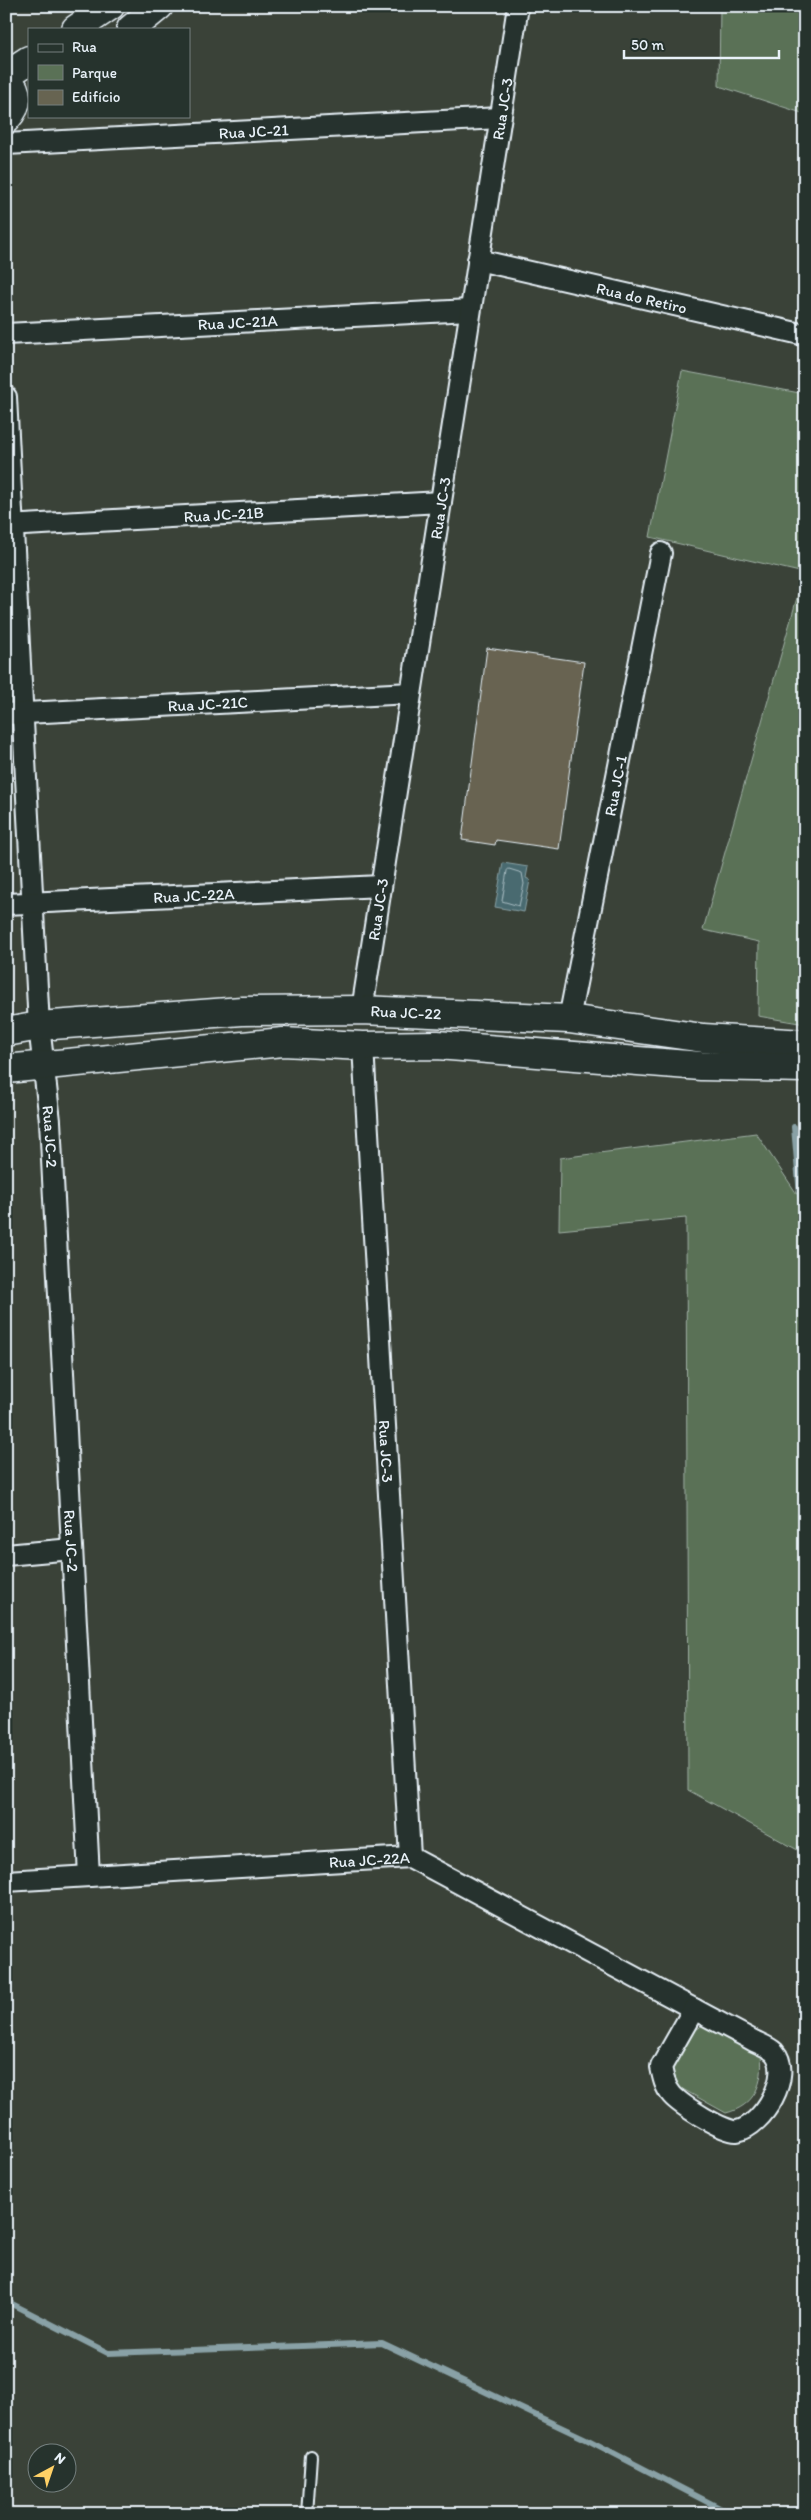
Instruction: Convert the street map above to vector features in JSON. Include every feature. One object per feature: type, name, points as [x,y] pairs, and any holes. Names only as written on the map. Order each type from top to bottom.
[{"type":"main road","points":[[77,28],[110,6]]},
{"type":"main road","points":[[132,28],[159,6]]},
{"type":"main road","points":[[13,92],[28,62]]},
{"type":"main road","name":"Rua JC-22","points":[[6,1032],[39,1026],[242,1012],[362,1010],[570,1019],[703,1038],[805,1044]]},
{"type":"main road","points":[[700,1066],[703,1038]]},
{"type":"main road","name":"Rua JC-22","points":[[6,1069],[283,1042],[363,1046],[437,1045],[700,1066],[805,1068]]},
{"type":"street","name":"Rua JC-3","points":[[362,1010],[518,6]]},
{"type":"street","name":"Rua JC-21","points":[[6,144],[500,118]]},
{"type":"street","name":"Rua do Retiro","points":[[478,260],[805,335]]},
{"type":"street","name":"Rua JC-21A","points":[[6,334],[470,310]]},
{"type":"street","name":"Rua JC-2","points":[[6,397],[15,714],[33,902],[39,1026],[50,1121],[89,1876]]},
{"type":"street","name":"Rua JC-21B","points":[[10,525],[440,502]]},
{"type":"street","name":"Rua JC-1","points":[[570,1019],[661,554]]},
{"type":"street","name":"Rua JC-21C","points":[[15,714],[411,693]]},
{"type":"street","name":"Rua JC-22A","points":[[6,904],[381,886]]},
{"type":"street","name":"Rua JC-3","points":[[363,1046],[410,1857]]},
{"type":"street","points":[[6,1555],[72,1549]]},
{"type":"street","name":"Rua JC-22A","points":[[6,1881],[410,1857],[773,2051],[782,2065],[780,2084],[770,2102],[750,2125],[737,2131],[721,2128],[672,2096],[665,2085],[661,2067],[694,2009]]},
{"type":"lane","points":[[307,2514],[312,2456]]},
{"type":"green space","points":[[720,6],[805,6],[805,114],[719,86]]},
{"type":"green space","points":[[682,371],[805,394],[805,1024],[758,1016],[759,942],[703,930],[804,573],[650,537]]},
{"type":"green space","points":[[756,1133],[805,1206],[805,1854],[688,1790],[686,1218],[559,1230],[560,1158]]},
{"type":"green space","points":[[704,2024],[761,2055],[761,2075],[756,2092],[751,2099],[736,2110],[726,2113],[679,2087],[671,2072],[674,2053],[688,2034]]},
{"type":"water","points":[[503,863],[528,867],[526,878],[530,880],[524,912],[495,907]]},
{"type":"building","points":[[487,648],[584,662],[559,849],[496,840],[495,845],[462,840]]},
{"type":"waterway","points":[[794,1127],[805,1253]]},
{"type":"waterway","points":[[6,2301],[108,2353],[382,2343],[588,2440],[731,2514]]}]
